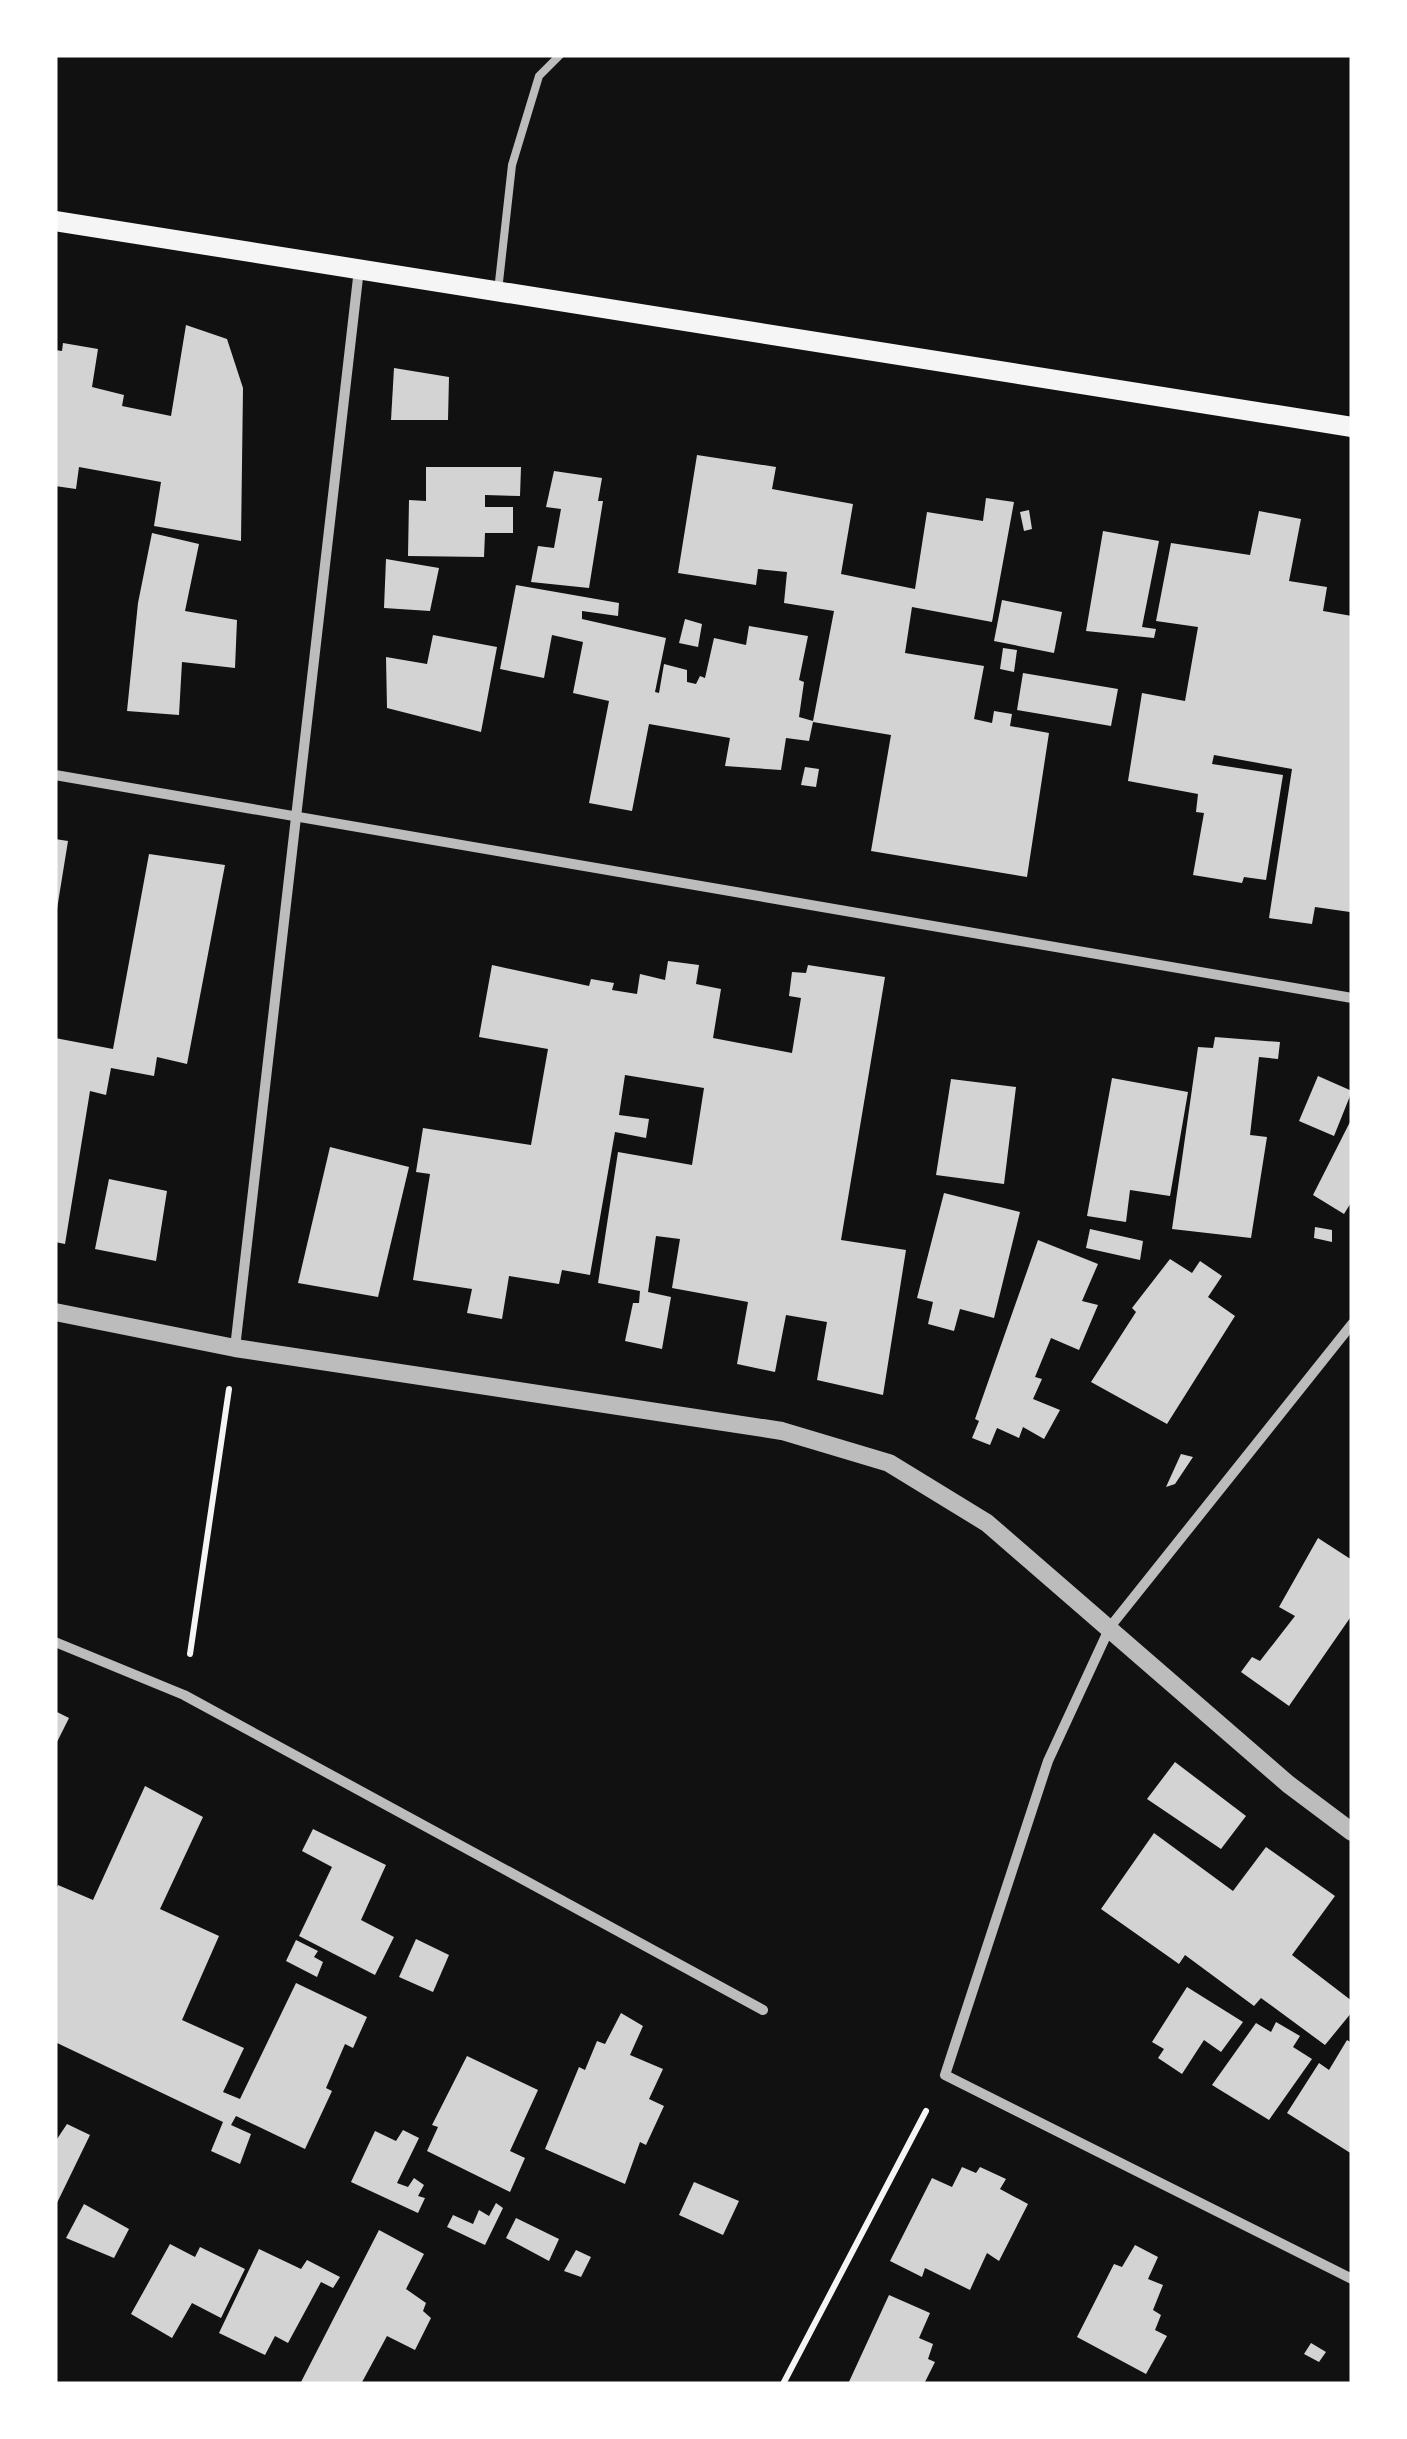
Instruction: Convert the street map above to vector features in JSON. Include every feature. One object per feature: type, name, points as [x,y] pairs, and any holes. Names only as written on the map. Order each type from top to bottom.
[{"type":"main road","points":[[55,221],[1351,423]]},
{"type":"street","points":[[235,1348],[358,270]]},
{"type":"street","points":[[55,776],[1352,998]]},
{"type":"street","points":[[55,1312],[235,1348],[782,1431],[889,1464],[987,1523],[1288,1784],[1352,1832]]},
{"type":"street","points":[[1352,1324],[1110,1627],[1048,1761],[945,2075],[1352,2279]]},
{"type":"street","points":[[55,1642],[184,1694],[763,2010]]},
{"type":"lane","points":[[498,291],[512,166],[539,76],[560,55]]},
{"type":"path","points":[[184,1694],[235,1348]]},
{"type":"path","points":[[782,2384],[945,2075]]},
{"type":"building","points":[[186,325],[227,339],[243,388],[241,541],[154,526],[161,482],[79,467],[76,489],[55,486],[55,350],[62,351],[63,343],[98,349],[92,387],[124,395],[122,406],[171,416]]},
{"type":"building","points":[[394,368],[449,377],[448,420],[391,420]]},
{"type":"building","points":[[697,455],[776,467],[772,489],[853,504],[841,574],[915,589],[927,512],[983,521],[986,498],[1014,502],[992,622],[912,607],[905,653],[984,666],[974,719],[992,723],[994,711],[1012,714],[1010,726],[1049,733],[1027,877],[871,851],[891,735],[813,722],[809,741],[786,738],[781,770],[725,766],[730,738],[649,724],[632,811],[589,803],[609,701],[573,693],[583,642],[552,635],[544,678],[500,669],[516,585],[619,603],[618,616],[582,611],[582,619],[666,638],[655,692],[659,693],[664,664],[687,670],[687,682],[696,684],[700,676],[705,678],[714,638],[746,645],[749,626],[808,636],[799,680],[804,682],[799,717],[813,721],[834,611],[784,603],[787,572],[758,569],[756,585],[678,573]]},
{"type":"building","points":[[426,467],[521,467],[520,496],[485,495],[485,507],[513,507],[513,533],[485,533],[484,557],[408,556],[409,500],[426,501]]},
{"type":"building","points":[[554,471],[602,478],[598,501],[603,501],[589,588],[531,582],[538,546],[554,548],[561,509],[546,507]]},
{"type":"building","points":[[1029,510],[1032,529],[1024,531],[1020,512]]},
{"type":"building","points":[[1259,511],[1301,519],[1289,581],[1327,587],[1323,611],[1352,616],[1352,900],[1350,912],[1315,907],[1312,924],[1269,918],[1292,769],[1214,755],[1212,764],[1283,775],[1266,880],[1244,877],[1242,883],[1193,875],[1204,813],[1196,812],[1198,794],[1128,781],[1142,693],[1185,701],[1198,627],[1156,621],[1171,543],[1250,555]]},
{"type":"building","points":[[1103,531],[1159,541],[1142,627],[1156,629],[1154,638],[1086,631]]},
{"type":"building","points":[[152,533],[199,544],[185,611],[237,620],[235,668],[182,662],[179,715],[127,711],[138,603]]},
{"type":"building","points":[[386,559],[439,568],[430,611],[384,608]]},
{"type":"building","points":[[1002,600],[1062,612],[1054,653],[994,641]]},
{"type":"building","points":[[685,619],[702,624],[698,647],[679,643]]},
{"type":"building","points":[[433,635],[497,647],[481,732],[387,708],[386,657],[427,664]]},
{"type":"building","points":[[1003,648],[1017,650],[1014,672],[1000,669]]},
{"type":"building","points":[[1023,673],[1118,689],[1111,726],[1017,710]]},
{"type":"building","points":[[805,767],[819,769],[816,787],[801,785]]},
{"type":"building","points":[[55,839],[68,841],[57,909],[55,909]]},
{"type":"building","points":[[149,854],[225,865],[187,1064],[157,1057],[154,1076],[111,1068],[106,1095],[90,1091],[65,1244],[55,1242],[55,1038],[113,1049]]},
{"type":"building","points":[[668,961],[699,965],[696,984],[721,989],[713,1038],[792,1053],[801,998],[789,996],[792,972],[806,973],[808,965],[885,977],[841,1240],[906,1250],[883,1395],[817,1380],[827,1322],[786,1315],[775,1372],[737,1364],[748,1302],[672,1288],[680,1239],[656,1236],[648,1292],[671,1297],[662,1349],[625,1341],[633,1303],[639,1303],[640,1291],[598,1283],[618,1152],[692,1165],[704,1088],[625,1075],[619,1115],[649,1119],[646,1138],[615,1132],[590,1275],[562,1270],[559,1284],[509,1276],[502,1319],[467,1313],[472,1289],[413,1280],[430,1174],[416,1172],[423,1128],[531,1145],[548,1049],[479,1037],[492,965],[589,986],[591,979],[614,983],[612,990],[637,994],[640,974],[665,980]]},
{"type":"building","points":[[1215,1037],[1280,1042],[1278,1059],[1259,1057],[1250,1135],[1267,1137],[1251,1238],[1172,1229],[1198,1047],[1213,1048]]},
{"type":"building","points":[[1318,1076],[1352,1091],[1334,1136],[1299,1121]]},
{"type":"building","points":[[1112,1078],[1188,1092],[1170,1196],[1130,1190],[1126,1222],[1087,1216]]},
{"type":"building","points":[[951,1079],[1016,1087],[1004,1184],[936,1175]]},
{"type":"building","points":[[1352,1118],[1352,1201],[1344,1214],[1313,1195]]},
{"type":"building","points":[[330,1147],[409,1167],[378,1297],[298,1283]]},
{"type":"building","points":[[109,1179],[167,1191],[156,1261],[95,1249]]},
{"type":"building","points":[[944,1193],[1020,1212],[994,1318],[960,1309],[954,1331],[928,1324],[933,1302],[917,1298]]},
{"type":"building","points":[[1315,1227],[1332,1230],[1332,1242],[1314,1238]]},
{"type":"building","points":[[1090,1229],[1143,1241],[1140,1260],[1086,1248]]},
{"type":"building","points":[[1038,1240],[1098,1264],[1082,1301],[1098,1305],[1079,1350],[1051,1338],[1035,1377],[1042,1379],[1033,1399],[1060,1410],[1044,1439],[1023,1427],[1019,1438],[997,1428],[990,1445],[972,1438],[979,1421],[975,1419]]},
{"type":"building","points":[[1170,1259],[1192,1273],[1200,1261],[1222,1276],[1208,1297],[1235,1316],[1167,1424],[1091,1382],[1136,1312],[1132,1308]]},
{"type":"building","points":[[1181,1454],[1193,1457],[1175,1484],[1166,1487]]},
{"type":"building","points":[[1318,1538],[1352,1560],[1352,1615],[1289,1706],[1241,1672],[1252,1657],[1260,1661],[1295,1616],[1279,1607]]},
{"type":"building","points":[[55,1711],[69,1718],[55,1746]]},
{"type":"building","points":[[1175,1762],[1246,1816],[1221,1849],[1147,1799]]},
{"type":"building","points":[[145,1786],[203,1817],[160,1909],[219,1936],[182,2020],[244,2048],[223,2092],[240,2099],[296,1983],[367,2017],[353,2048],[345,2044],[326,2088],[332,2091],[305,2149],[236,2116],[231,2125],[251,2134],[240,2164],[211,2151],[223,2122],[55,2042],[55,1891],[58,1885],[93,1900]]},
{"type":"building","points":[[313,1829],[386,1865],[361,1920],[394,1937],[375,1975],[299,1936],[332,1867],[302,1851]]},
{"type":"building","points":[[1154,1833],[1233,1891],[1266,1847],[1335,1896],[1292,1955],[1352,2001],[1352,2012],[1325,2045],[1261,1998],[1254,2006],[1185,1955],[1179,1964],[1101,1909]]},
{"type":"building","points":[[416,1939],[449,1955],[433,1992],[399,1977]]},
{"type":"building","points":[[296,1940],[318,1951],[314,1957],[323,1962],[317,1977],[286,1961]]},
{"type":"building","points":[[1187,1987],[1243,2022],[1221,2052],[1204,2040],[1182,2074],[1158,2058],[1164,2049],[1152,2042]]},
{"type":"building","points":[[621,2013],[643,2026],[630,2055],[663,2069],[649,2099],[664,2106],[646,2145],[640,2142],[625,2184],[545,2149],[579,2067],[585,2070],[597,2041],[605,2044]]},
{"type":"building","points":[[1276,2022],[1300,2036],[1293,2047],[1312,2059],[1269,2120],[1212,2085],[1256,2023],[1271,2032]]},
{"type":"building","points":[[1347,2040],[1352,2043],[1352,2154],[1287,2113],[1319,2063],[1329,2070]]},
{"type":"building","points":[[467,2056],[538,2090],[510,2151],[525,2158],[510,2192],[427,2151],[438,2127],[432,2125]]},
{"type":"building","points":[[67,2124],[90,2135],[55,2207],[55,2142]]},
{"type":"building","points":[[403,2130],[419,2138],[397,2183],[408,2187],[414,2178],[424,2185],[418,2196],[425,2198],[418,2213],[351,2182],[375,2131],[396,2141]]},
{"type":"building","points":[[962,2167],[976,2173],[980,2167],[1006,2179],[1000,2189],[1028,2204],[999,2261],[987,2253],[970,2290],[925,2268],[922,2277],[890,2261],[932,2178],[952,2187]]},
{"type":"building","points":[[694,2182],[739,2201],[723,2235],[679,2215]]},
{"type":"building","points":[[496,2203],[503,2208],[485,2245],[447,2227],[453,2215],[473,2224],[479,2210],[489,2216]]},
{"type":"building","points":[[84,2204],[129,2229],[114,2258],[66,2238]]},
{"type":"building","points":[[516,2218],[559,2239],[549,2261],[506,2238]]},
{"type":"building","points":[[379,2230],[424,2254],[406,2289],[426,2303],[423,2311],[431,2318],[415,2350],[387,2336],[361,2384],[300,2384]]},
{"type":"building","points":[[170,2244],[195,2257],[200,2247],[245,2269],[221,2318],[192,2303],[172,2338],[131,2314]]},
{"type":"building","points":[[1135,2245],[1158,2257],[1148,2279],[1163,2285],[1153,2310],[1161,2315],[1155,2330],[1167,2336],[1146,2374],[1077,2337],[1114,2264],[1122,2267]]},
{"type":"building","points":[[259,2249],[301,2269],[307,2260],[340,2277],[333,2288],[321,2282],[288,2343],[275,2336],[265,2355],[219,2333]]},
{"type":"building","points":[[576,2250],[591,2257],[581,2277],[564,2271]]},
{"type":"building","points":[[889,2295],[930,2313],[919,2338],[933,2344],[928,2359],[935,2362],[924,2384],[848,2384]]},
{"type":"building","points":[[1311,2343],[1326,2352],[1319,2362],[1304,2354]]}]
